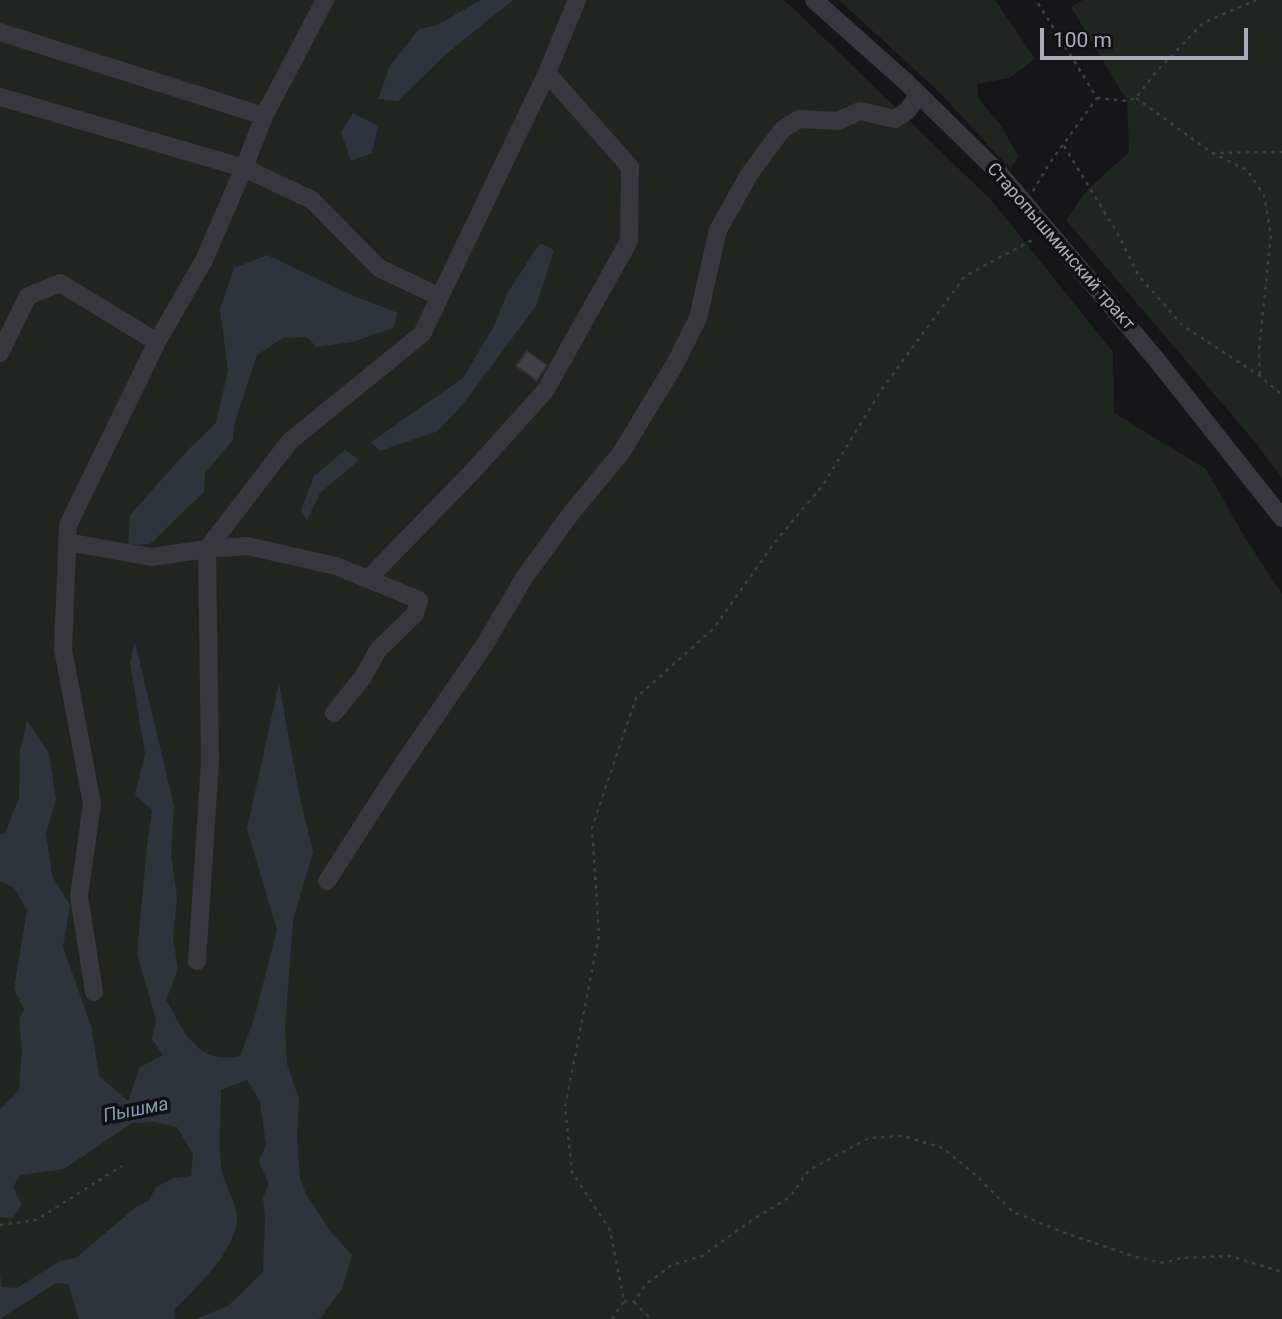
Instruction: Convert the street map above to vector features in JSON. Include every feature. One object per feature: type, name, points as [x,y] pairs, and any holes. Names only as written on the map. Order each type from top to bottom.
[{"type":"street","points":[[94,992],[79,896],[92,804],[63,649],[68,524],[158,342],[204,260],[264,116],[325,0]]},
{"type":"street","points":[[197,961],[210,762],[207,549],[290,442],[422,334],[547,74],[577,0]]},
{"type":"street","name":"Старопышминский тракт","points":[[814,0],[919,95],[1000,174],[1156,359],[1282,518]]},
{"type":"street","points":[[0,32],[264,116]]},
{"type":"street","points":[[368,579],[473,471],[545,391],[629,241],[630,167],[547,74]]},
{"type":"street","points":[[327,881],[485,644],[524,578],[572,512],[621,453],[675,364],[698,318],[718,230],[750,173],[782,130],[799,119],[838,121],[860,111],[895,119],[907,111],[919,95]]},
{"type":"street","points":[[0,97],[244,168],[312,200],[379,268],[440,297]]},
{"type":"street","points":[[0,353],[28,296],[60,283],[158,342]]},
{"type":"street","points":[[67,542],[151,557],[207,549],[247,547],[335,566],[419,600],[415,614],[378,650],[363,677],[334,713]]},
{"type":"path","points":[[1036,0],[1097,98]]},
{"type":"path","points":[[1097,98],[1127,102],[1136,98],[1156,72],[1203,23],[1256,0]]},
{"type":"path","points":[[1026,203],[1049,164],[1097,98]]},
{"type":"path","points":[[1136,98],[1212,153],[1248,170],[1264,195],[1271,235],[1259,350],[1260,376]]},
{"type":"path","points":[[1064,146],[1119,236],[1138,275],[1182,325],[1260,376],[1282,396]]},
{"type":"path","points":[[1212,153],[1282,152]]},
{"type":"path","points":[[612,1319],[624,1301],[610,1230],[572,1172],[565,1107],[599,935],[592,828],[636,698],[713,628],[775,542],[823,485],[882,389],[965,276],[1047,232]]},
{"type":"path","points":[[634,1302],[646,1284],[672,1265],[702,1256],[790,1197],[809,1170],[869,1138],[904,1136],[943,1148],[1013,1212],[1068,1234],[1136,1257],[1164,1263],[1181,1258],[1230,1256],[1282,1272]]},
{"type":"path","points":[[0,1225],[36,1220],[122,1166]]},
{"type":"path","points":[[624,1301],[634,1302],[651,1319]]},
{"type":"shaded area","points":[[0,0],[783,0],[993,202],[1113,352],[1114,413],[1206,469],[1244,536],[1282,594],[1282,1319],[0,1319]]},
{"type":"shaded area","points":[[839,0],[995,0],[1035,59],[1009,78],[977,84],[978,98],[1000,124],[1019,157],[1010,168],[937,90]]},
{"type":"shaded area","points":[[1083,0],[1282,0],[1282,478],[1255,442],[1066,220],[1088,189],[1129,152],[1127,101],[1071,7]]},
{"type":"water","points":[[481,0],[513,0],[445,55],[398,101],[378,99],[390,66],[419,29],[437,25]]},
{"type":"water","points":[[353,113],[378,126],[372,153],[351,161],[341,132]]},
{"type":"water","points":[[540,243],[554,250],[536,306],[463,404],[438,431],[380,451],[371,442],[463,378],[494,326],[508,292]]},
{"type":"water","points":[[267,255],[347,293],[398,313],[393,328],[352,342],[317,347],[306,337],[283,338],[257,355],[234,425],[233,440],[205,473],[204,492],[150,544],[128,545],[130,515],[216,423],[228,370],[220,309],[234,268]]},
{"type":"water","points":[[345,450],[359,460],[320,493],[307,520],[301,510],[314,476]]},
{"type":"water","name":"Пышма","points":[[135,642],[174,806],[171,854],[177,898],[173,938],[178,969],[166,1000],[186,1034],[202,1051],[213,1056],[240,1056],[254,1019],[277,930],[247,829],[279,683],[299,794],[313,852],[293,920],[285,1028],[287,1064],[299,1099],[297,1140],[300,1178],[306,1194],[331,1232],[352,1255],[342,1289],[319,1319],[196,1319],[228,1306],[263,1272],[263,1198],[269,1184],[259,1162],[266,1145],[260,1101],[247,1080],[221,1090],[221,1167],[237,1213],[235,1231],[213,1268],[174,1310],[175,1319],[79,1319],[68,1284],[56,1283],[0,1319],[0,1275],[2,1287],[17,1288],[60,1261],[76,1258],[137,1206],[149,1200],[156,1187],[174,1178],[191,1176],[193,1154],[177,1127],[155,1122],[132,1123],[64,1169],[20,1175],[13,1187],[22,1205],[13,1218],[0,1217],[0,1109],[19,1091],[22,1050],[19,1019],[24,1009],[14,989],[27,910],[15,889],[0,881],[0,834],[5,833],[19,798],[20,752],[27,720],[49,753],[56,799],[46,833],[52,876],[70,905],[63,947],[91,1026],[99,1076],[128,1101],[140,1067],[163,1055],[152,1039],[156,1020],[137,953],[152,810],[135,795],[145,754],[130,663]]},
{"type":"building","points":[[527,351],[547,365],[537,381],[516,366]]}]
